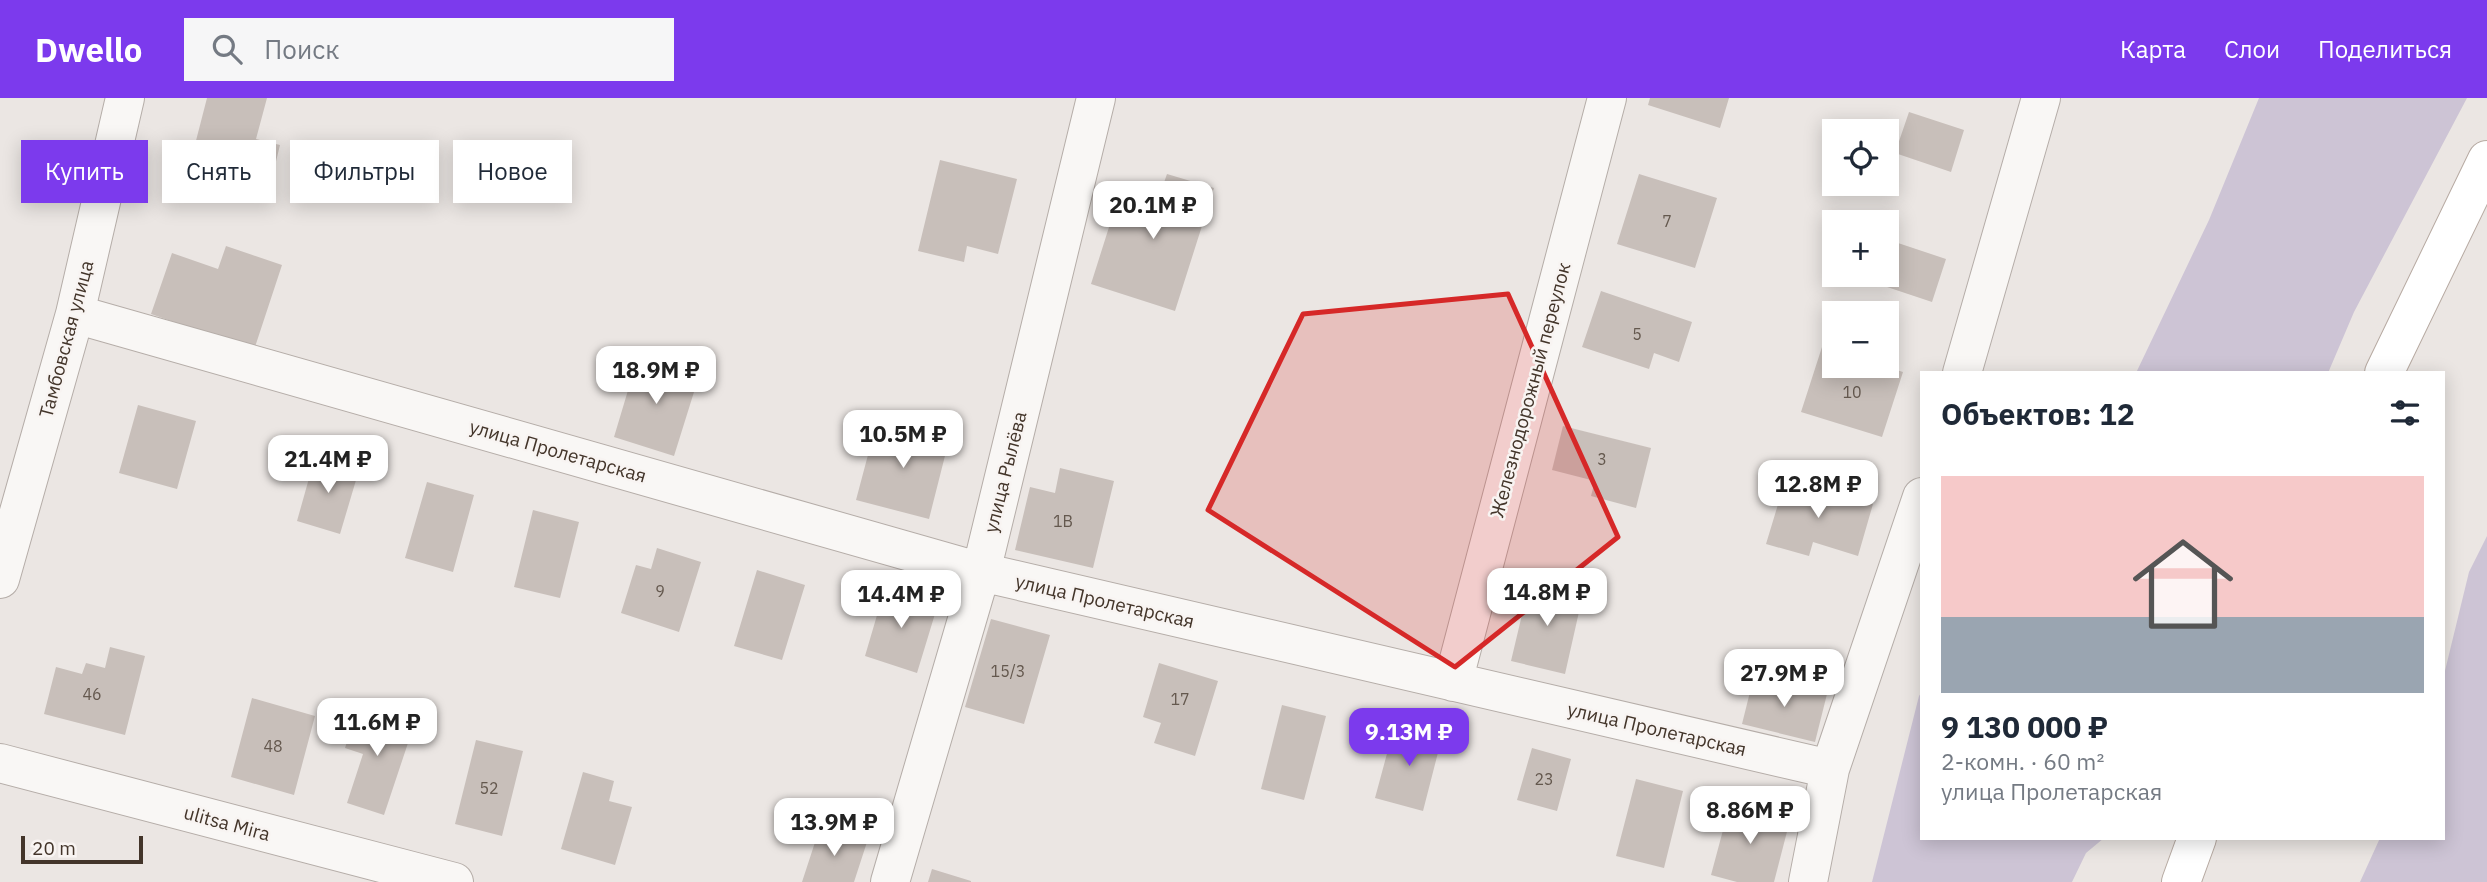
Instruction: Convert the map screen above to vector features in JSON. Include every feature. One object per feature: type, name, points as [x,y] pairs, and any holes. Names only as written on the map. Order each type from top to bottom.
[{"type":"main road","points":[[2385,371],[2487,160]]},
{"type":"main road","points":[[2181,882],[2196,840]]},
{"type":"street","name":"Тамбовская улица","points":[[0,579],[75,314],[125,98]]},
{"type":"street","name":"улица Рылёва","points":[[890,882],[981,572],[1096,98]]},
{"type":"street","name":"Железнодорожный переулок","points":[[1453,682],[1606,98]]},
{"type":"street","points":[[1963,371],[2041,98]]},
{"type":"street","name":"улица Пролетарская","points":[[75,314],[981,572],[1830,769]]},
{"type":"street","points":[[1808,882],[1830,769],[1920,503]]},
{"type":"street","name":"ulitsa Mira","points":[[0,763],[454,882]]},
{"type":"highlighted area","points":[[1508,294],[1618,537],[1455,667],[1208,510],[1303,314]]},
{"type":"shaded area","points":[[2259,98],[2467,98],[2354,312],[2329,371],[2137,371],[2209,220]]},
{"type":"shaded area","points":[[2487,536],[2487,882],[2360,882],[2379,840],[2445,840],[2445,671],[2469,572]]},
{"type":"shaded area","points":[[1919,696],[1920,840],[2102,840],[2086,853],[2072,882],[1872,882]]},
{"type":"building","points":[[207,98],[267,98],[256,139],[260,140],[196,140]]},
{"type":"building","points":[[1650,98],[1729,98],[1720,128],[1648,105]]},
{"type":"building","points":[[1909,112],[1964,130],[1951,172],[1899,154],[1899,141]]},
{"type":"building","points":[[276,144],[280,145],[276,161]]},
{"type":"building","points":[[940,160],[1017,179],[998,254],[967,246],[964,262],[918,251]]},
{"type":"building","points":[[1167,174],[1214,188],[1175,311],[1091,284],[1123,183],[1160,194]]},
{"type":"building","points":[[1639,174],[1717,198],[1695,268],[1617,244]]},
{"type":"building","points":[[1899,243],[1946,259],[1932,302],[1887,287],[1899,287]]},
{"type":"building","points":[[226,246],[282,265],[254,350],[151,314],[172,253],[218,269]]},
{"type":"building","points":[[1601,291],[1692,322],[1679,362],[1654,353],[1649,369],[1582,347]]},
{"type":"building","points":[[1822,347],[1822,378],[1899,378],[1899,371],[1903,372],[1882,437],[1801,412]]},
{"type":"building","points":[[638,357],[699,376],[674,456],[614,437]]},
{"type":"building","points":[[138,405],[196,421],[177,489],[119,473]]},
{"type":"building","points":[[877,421],[949,440],[929,519],[856,500]]},
{"type":"building","points":[[1563,426],[1651,448],[1636,508],[1591,496],[1595,481],[1552,470]]},
{"type":"building","points":[[315,457],[359,470],[340,534],[297,521]]},
{"type":"building","points":[[1060,468],[1114,481],[1093,568],[1015,550],[1030,487],[1055,493]]},
{"type":"building","points":[[1786,478],[1873,504],[1858,556],[1813,542],[1809,556],[1766,544]]},
{"type":"building","points":[[427,482],[474,495],[453,572],[405,558]]},
{"type":"building","points":[[533,510],[579,522],[560,598],[514,587]]},
{"type":"building","points":[[657,548],[701,562],[679,632],[621,613],[636,565],[651,569]]},
{"type":"building","points":[[757,570],[805,585],[782,660],[734,646]]},
{"type":"building","points":[[1530,581],[1583,594],[1565,674],[1511,661]]},
{"type":"building","points":[[885,588],[938,604],[917,673],[865,656]]},
{"type":"building","points":[[991,619],[1050,635],[1024,724],[965,707]]},
{"type":"building","points":[[110,647],[145,656],[125,735],[44,714],[56,667],[82,674],[86,663],[105,668]]},
{"type":"building","points":[[1159,663],[1218,681],[1195,756],[1154,743],[1161,723],[1143,717]]},
{"type":"building","points":[[1754,676],[1827,694],[1815,742],[1742,724]]},
{"type":"building","points":[[252,698],[315,716],[294,795],[231,777]]},
{"type":"building","points":[[1282,705],[1326,716],[1304,800],[1261,789]]},
{"type":"building","points":[[358,707],[414,725],[384,815],[347,803],[363,754],[345,748]]},
{"type":"building","points":[[1395,724],[1442,737],[1423,811],[1375,798]]},
{"type":"building","points":[[476,740],[523,751],[502,836],[455,824]]},
{"type":"building","points":[[1532,748],[1571,759],[1557,811],[1517,800]]},
{"type":"building","points":[[583,772],[614,781],[609,801],[632,807],[615,865],[561,849]]},
{"type":"building","points":[[1636,779],[1683,791],[1664,868],[1616,856]]},
{"type":"building","points":[[1730,804],[1790,820],[1774,882],[1737,882],[1711,875]]},
{"type":"building","points":[[820,827],[867,842],[854,882],[802,882]]},
{"type":"building","points":[[932,869],[971,881],[971,882],[928,882]]}]
